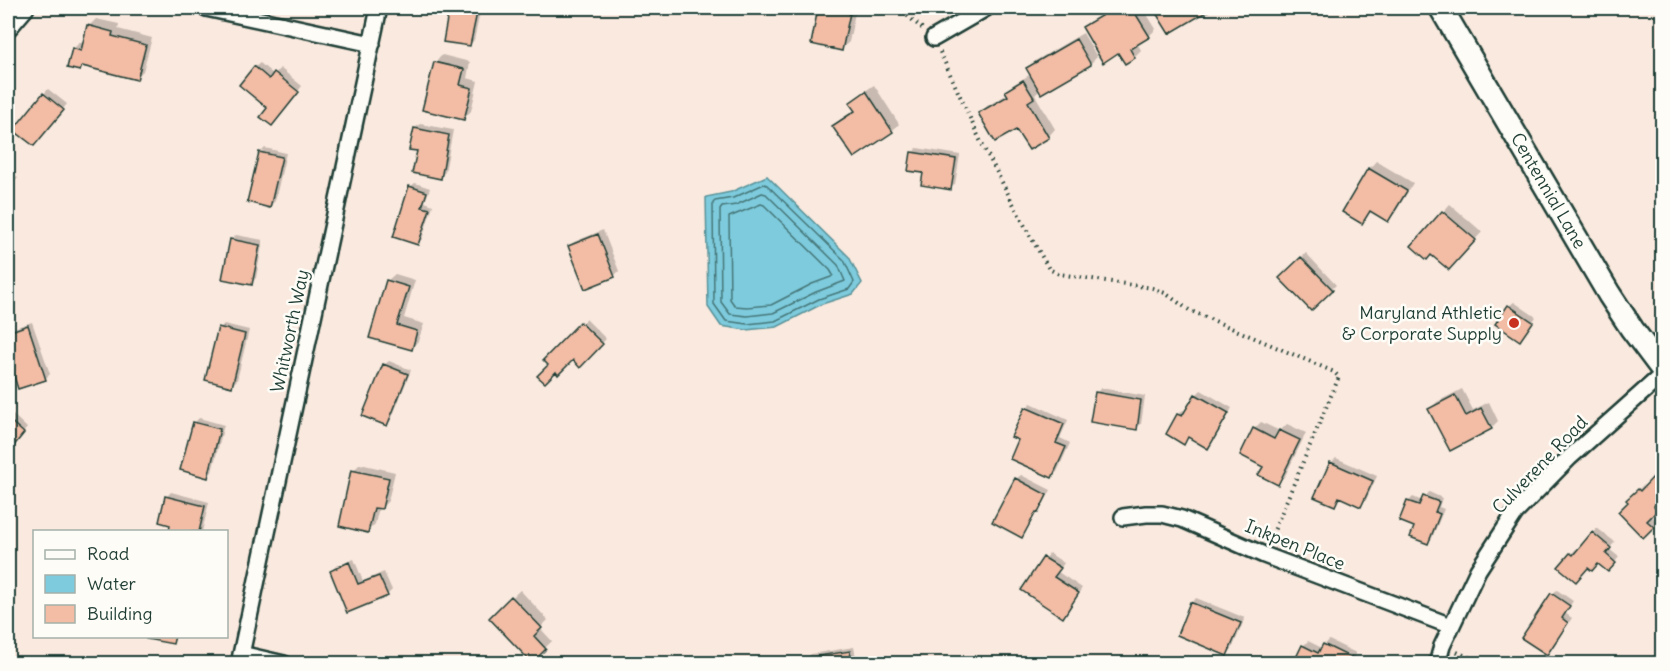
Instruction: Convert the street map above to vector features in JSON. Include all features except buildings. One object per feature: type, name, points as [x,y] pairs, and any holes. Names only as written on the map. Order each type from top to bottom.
[{"type":"street","points":[[8,29],[26,8]]},
{"type":"street","points":[[206,8],[372,44]]},
{"type":"street","name":"Whitworth Way","points":[[240,659],[379,8]]},
{"type":"street","points":[[934,38],[986,8]]},
{"type":"street","name":"Centennial Lane","points":[[1441,8],[1609,294],[1662,369]]},
{"type":"street","name":"Culverene Road","points":[[1437,663],[1442,646],[1478,570],[1515,513],[1569,458],[1662,375]]},
{"type":"street","name":"Inkpen Place","points":[[1123,518],[1162,514],[1182,519],[1264,555],[1451,626]]},
{"type":"street","points":[[240,659],[284,663]]},
{"type":"path","points":[[898,8],[934,38],[980,140],[1049,269],[1059,274],[1152,288],[1165,293],[1189,310],[1318,364],[1339,377],[1264,555]]},
{"type":"path","points":[[1442,646],[1484,663]]},
{"type":"water","points":[[767,176],[849,257],[862,283],[853,294],[822,304],[777,327],[746,330],[721,326],[708,307],[706,197],[731,192]]},
{"type":"place","name":"Maryland Athletic & Corporate Supply","points":[[1514,323]]}]
